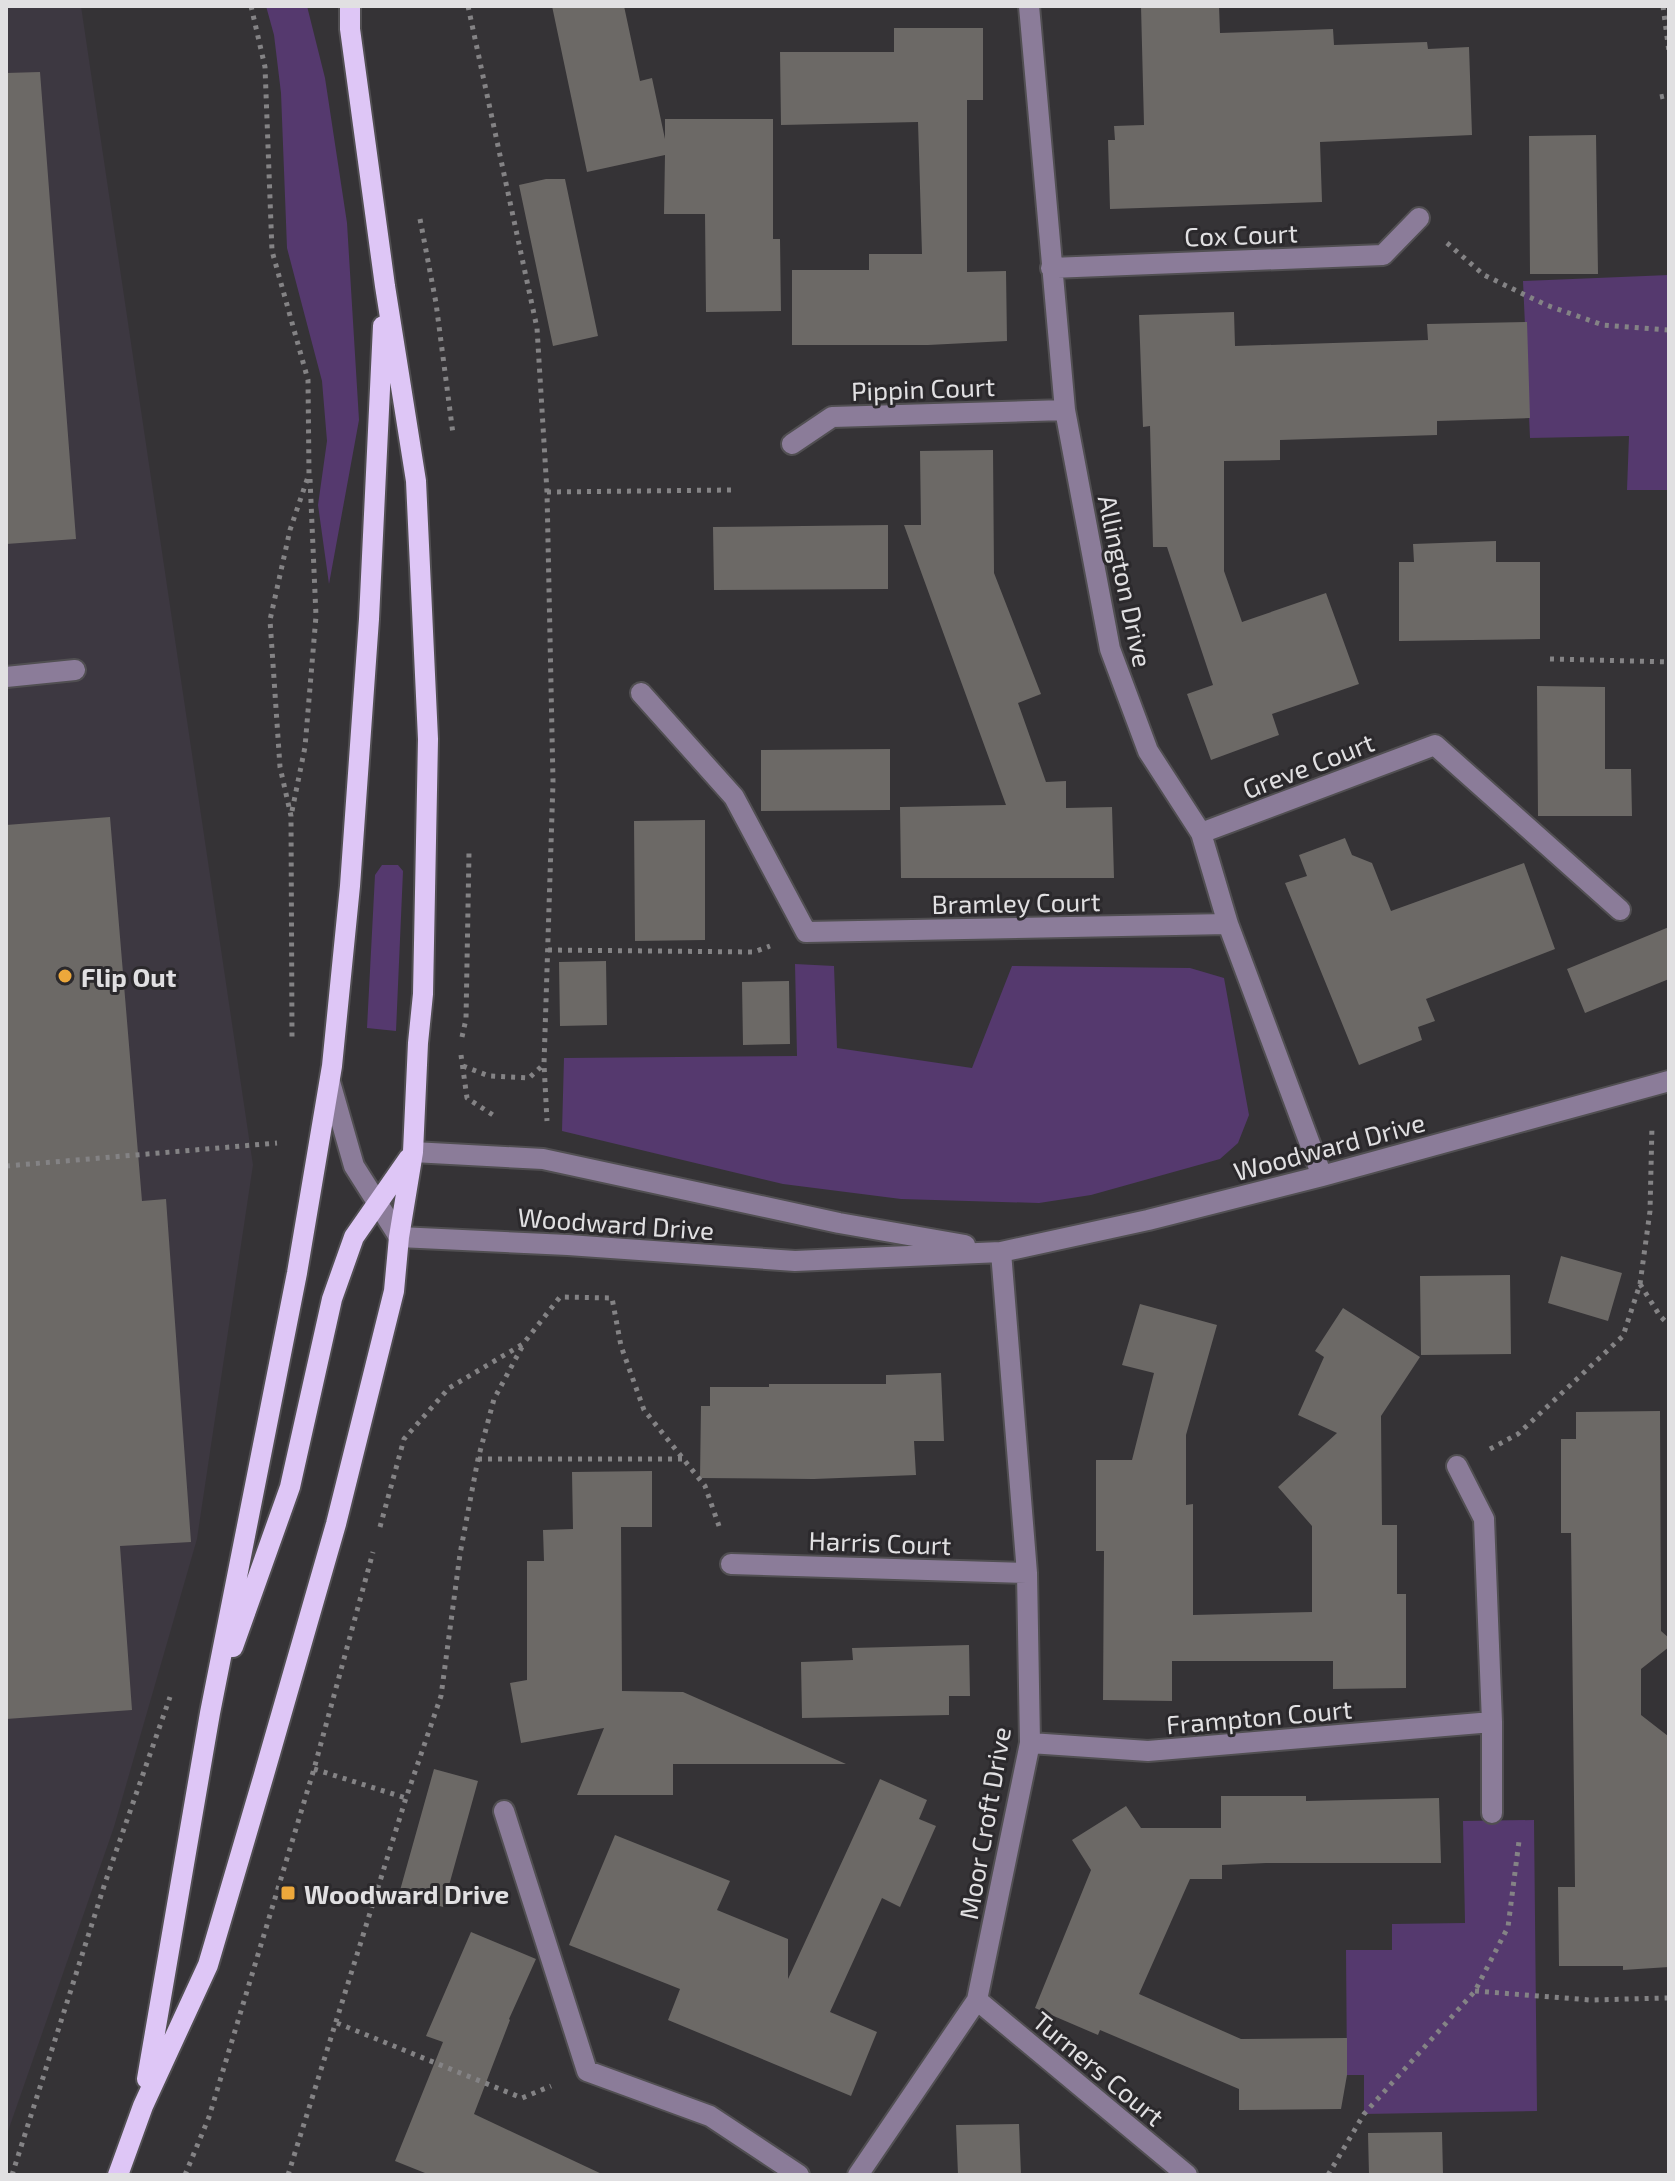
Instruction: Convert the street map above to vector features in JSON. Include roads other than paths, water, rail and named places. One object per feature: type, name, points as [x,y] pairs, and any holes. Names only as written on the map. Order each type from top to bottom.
[{"type":"main road","points":[[340,6],[350,29]]},
{"type":"main road","points":[[118,2175],[143,2106],[208,1965],[217,1937],[336,1524],[394,1291],[413,1152],[423,994],[428,739],[416,481],[385,286],[350,29],[350,6]]},
{"type":"main road","points":[[143,2106],[210,1713],[297,1273],[330,1082],[350,886],[369,619],[385,286]]},
{"type":"main road","points":[[210,1713],[290,1487],[332,1299],[354,1237],[413,1152]]},
{"type":"street","name":"Allington Drive","points":[[1029,6],[1065,410],[1110,649],[1148,751],[1201,833],[1228,924],[1322,1176]]},
{"type":"street","name":"Cox Court","points":[[1051,268],[1383,255],[1419,218]]},
{"type":"street","name":"Pippin Court","points":[[792,444],[832,417],[1065,410]]},
{"type":"street","points":[[6,677],[75,670]]},
{"type":"street","name":"Bramley Court","points":[[641,693],[734,797],[806,932],[1228,924]]},
{"type":"street","name":"Greve Court","points":[[1201,833],[1435,745],[1620,910]]},
{"type":"street","points":[[330,1082],[354,1166],[399,1237]]},
{"type":"street","name":"Woodward Drive","points":[[399,1237],[795,1261],[1001,1252],[1148,1220],[1322,1176],[1661,1083]]},
{"type":"street","name":"Woodward Drive","points":[[413,1152],[543,1159],[839,1223],[1001,1252]]},
{"type":"street","name":"Moor Croft Drive","points":[[858,2175],[977,2000],[1030,1743],[1027,1573],[1001,1252]]},
{"type":"street","points":[[1457,1466],[1484,1519],[1492,1722],[1492,1813]]},
{"type":"street","name":"Harris Court","points":[[731,1564],[1027,1573]]},
{"type":"street","name":"Frampton Court","points":[[1030,1743],[1148,1751],[1492,1722]]},
{"type":"street","points":[[504,1811],[587,2071],[710,2116],[799,2175]]},
{"type":"street","name":"Turners Court","points":[[977,2000],[1187,2175]]},
{"type":"place","name":"Flip Out","points":[[65,976]]},
{"type":"place","name":"Woodward Drive","points":[[288,1893]]}]
